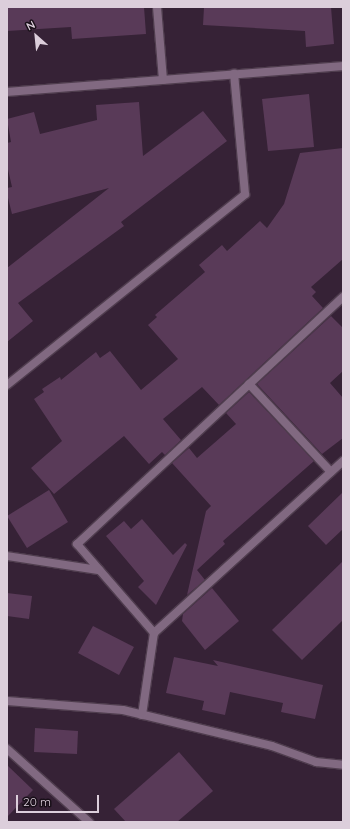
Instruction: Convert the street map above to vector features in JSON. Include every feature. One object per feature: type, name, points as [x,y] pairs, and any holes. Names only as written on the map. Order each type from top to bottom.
[{"type":"street","points":[[157,7],[163,80]]},
{"type":"street","points":[[7,92],[234,73],[343,66]]},
{"type":"street","points":[[7,384],[245,194],[234,73]]},
{"type":"street","points":[[154,633],[77,544],[343,297]]},
{"type":"street","points":[[249,384],[331,472]]},
{"type":"street","points":[[142,715],[154,633],[343,461]]},
{"type":"street","points":[[7,556],[99,570]]},
{"type":"street","points":[[7,701],[122,710],[272,746],[316,762],[343,765]]},
{"type":"street","points":[[7,749],[89,822]]},
{"type":"building","points":[[7,7],[144,7],[146,34],[72,39],[71,27],[7,31]]},
{"type":"building","points":[[204,7],[331,7],[334,44],[306,47],[305,31],[203,25]]},
{"type":"building","points":[[309,94],[314,147],[268,151],[262,99]]},
{"type":"building","points":[[139,102],[143,156],[203,111],[227,141],[121,222],[124,226],[18,303],[33,321],[7,342],[7,268],[109,188],[12,214],[7,194],[7,188],[12,187],[7,165],[7,143],[11,142],[7,119],[34,112],[40,134],[97,120],[96,105]]},
{"type":"building","points":[[343,148],[343,259],[311,287],[316,292],[312,296],[323,308],[219,405],[202,387],[163,419],[181,440],[165,455],[162,452],[149,464],[124,436],[54,494],[31,468],[62,441],[34,399],[44,392],[42,389],[60,377],[61,380],[96,352],[100,358],[110,351],[141,390],[178,359],[148,325],[157,317],[155,315],[205,272],[199,265],[222,245],[227,251],[260,221],[267,228],[284,204],[300,153]]},
{"type":"building","points":[[331,316],[343,328],[343,371],[330,383],[343,398],[343,438],[322,454],[257,384]]},
{"type":"building","points":[[249,392],[314,461],[223,541],[225,544],[197,570],[205,580],[187,595],[206,511],[211,506],[172,463],[189,448],[197,458],[236,424],[226,413]]},
{"type":"building","points":[[49,490],[68,522],[27,548],[7,516]]},
{"type":"building","points":[[343,492],[343,529],[326,545],[308,526]]},
{"type":"building","points":[[142,519],[173,555],[185,543],[187,545],[156,605],[138,587],[144,581],[106,536],[124,521],[131,529]]},
{"type":"building","points":[[343,561],[343,620],[302,660],[272,630]]},
{"type":"building","points":[[212,588],[239,621],[205,650],[182,621],[183,614]]},
{"type":"building","points":[[7,593],[32,596],[29,619],[7,616]]},
{"type":"building","points":[[93,626],[134,647],[119,675],[78,653]]},
{"type":"building","points":[[174,657],[218,666],[213,660],[323,685],[315,719],[281,712],[283,703],[230,692],[225,715],[202,710],[204,701],[166,693]]},
{"type":"building","points":[[35,728],[78,731],[77,754],[34,752]]},
{"type":"building","points":[[179,752],[213,791],[177,822],[126,822],[114,809]]},
{"type":"building","points":[[7,765],[33,790],[7,817]]}]
